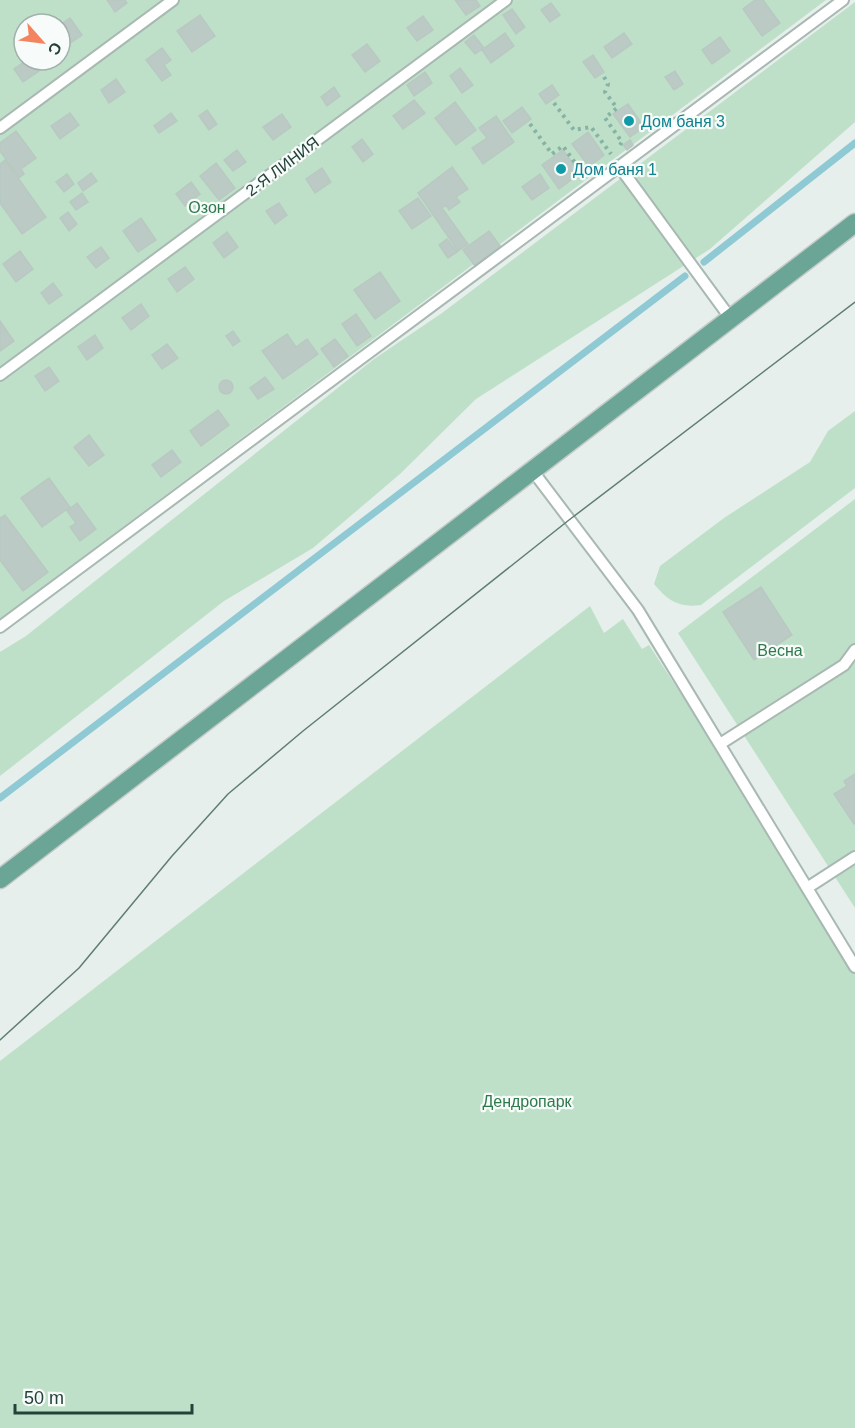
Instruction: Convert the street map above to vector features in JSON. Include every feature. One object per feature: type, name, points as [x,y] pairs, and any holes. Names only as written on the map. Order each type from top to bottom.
[{"type":"main road","points":[[0,879],[855,223]]},
{"type":"lane","points":[[0,128],[173,0]]},
{"type":"lane","name":"2-Я ЛИНИЯ","points":[[0,375],[506,0]]},
{"type":"lane","points":[[0,627],[615,160],[843,0]]},
{"type":"lane","points":[[615,160],[731,319]]},
{"type":"lane","points":[[532,470],[638,610],[855,967]]},
{"type":"lane","points":[[720,744],[844,665],[855,650]]},
{"type":"lane","points":[[807,888],[855,856]]},
{"type":"path","points":[[604,77],[608,84],[605,92],[617,108],[605,117],[622,142],[615,160]]},
{"type":"path","points":[[554,103],[574,130],[591,127],[615,160]]},
{"type":"path","points":[[530,124],[552,154],[563,146],[584,175]]},
{"type":"green space","name":"Озон","points":[[0,0],[826,0],[0,619]]},
{"type":"green space","points":[[855,2],[855,122],[710,249],[476,399],[400,474],[313,548],[224,601],[0,776],[0,652],[26,636],[374,359],[442,313]]},
{"type":"green space","points":[[855,411],[855,488],[701,605],[693,606],[674,602],[659,590],[654,584],[660,566],[724,518],[810,462],[828,431]]},
{"type":"green space","name":"Весна","points":[[855,499],[855,908],[678,633]]},
{"type":"green space","name":"Дендропарк","points":[[590,606],[604,633],[623,619],[642,649],[649,645],[855,959],[855,1428],[0,1428],[0,1061]]},
{"type":"building","points":[[107,0],[125,0],[127,3],[115,12]]},
{"type":"building","points":[[455,0],[476,0],[480,6],[466,15]]},
{"type":"building","points":[[755,0],[763,0],[780,23],[762,36],[743,9]]},
{"type":"building","points":[[551,3],[560,15],[550,22],[541,10]]},
{"type":"building","points":[[512,9],[525,27],[516,34],[503,15]]},
{"type":"building","points":[[200,15],[215,36],[192,52],[177,31]]},
{"type":"building","points":[[423,16],[433,30],[417,41],[407,28]]},
{"type":"building","points":[[72,21],[82,35],[72,42]]},
{"type":"building","points":[[505,33],[514,46],[491,63],[482,50]]},
{"type":"building","points":[[624,33],[632,44],[612,58],[604,47]]},
{"type":"building","points":[[474,35],[484,48],[475,54],[465,42]]},
{"type":"building","points":[[720,37],[730,51],[712,64],[702,50]]},
{"type":"building","points":[[367,44],[380,61],[365,72],[352,55]]},
{"type":"building","points":[[162,48],[171,60],[164,65],[171,75],[162,81],[146,60]]},
{"type":"building","points":[[593,55],[604,72],[595,78],[583,62]]},
{"type":"building","points":[[460,68],[473,85],[462,93],[450,76]]},
{"type":"building","points":[[675,71],[683,84],[674,90],[665,77]]},
{"type":"building","points":[[16,72],[38,72],[23,82]]},
{"type":"building","points":[[425,72],[432,83],[414,96],[407,85]]},
{"type":"building","points":[[116,79],[125,92],[109,103],[101,90]]},
{"type":"building","points":[[552,85],[559,95],[546,104],[539,94]]},
{"type":"building","points":[[334,87],[340,96],[327,106],[321,97]]},
{"type":"building","points":[[414,100],[425,113],[403,129],[393,116]]},
{"type":"building","points":[[455,102],[476,130],[456,145],[435,118]]},
{"type":"building","name":"Дом баня 3","points":[[628,104],[644,127],[630,137],[613,114]]},
{"type":"building","points":[[522,107],[531,119],[512,133],[503,121]]},
{"type":"building","points":[[207,110],[217,124],[209,130],[199,116]]},
{"type":"building","points":[[70,113],[79,125],[60,139],[51,126]]},
{"type":"building","points":[[171,113],[177,121],[159,133],[154,126]]},
{"type":"building","points":[[282,114],[291,127],[273,140],[263,127]]},
{"type":"building","points":[[496,116],[514,142],[483,164],[472,148],[487,138],[479,128]]},
{"type":"building","points":[[16,131],[36,158],[21,169],[24,174],[19,178],[0,151],[0,143]]},
{"type":"building","points":[[588,132],[604,155],[589,167],[572,144]]},
{"type":"building","points":[[362,139],[373,154],[363,162],[352,147]]},
{"type":"building","points":[[630,140],[633,145],[627,150],[623,145]]},
{"type":"building","points":[[237,150],[246,162],[233,171],[224,160]]},
{"type":"building","name":"Дом баня 1","points":[[563,150],[580,173],[559,189],[542,165]]},
{"type":"building","points":[[5,160],[46,217],[22,234],[0,203],[0,164]]},
{"type":"building","points":[[216,163],[235,188],[219,200],[200,176]]},
{"type":"building","points":[[452,167],[468,189],[456,197],[460,202],[449,210],[446,205],[442,208],[468,244],[458,251],[418,193]]},
{"type":"building","points":[[322,168],[331,182],[315,193],[306,179]]},
{"type":"building","points":[[91,173],[97,181],[83,191],[78,183]]},
{"type":"building","points":[[67,174],[74,184],[64,192],[56,182]]},
{"type":"building","points":[[540,174],[549,188],[532,200],[522,187]]},
{"type":"building","points":[[191,182],[200,194],[185,206],[176,194]]},
{"type":"building","points":[[82,193],[88,202],[76,210],[70,202]]},
{"type":"building","points":[[418,198],[431,216],[412,229],[399,211]]},
{"type":"building","points":[[279,203],[287,215],[275,224],[266,211]]},
{"type":"building","points":[[68,212],[77,224],[69,231],[60,218]]},
{"type":"building","points":[[141,218],[156,240],[138,252],[123,231]]},
{"type":"building","points":[[489,231],[501,247],[475,266],[463,250]]},
{"type":"building","points":[[227,232],[238,247],[224,258],[213,243]]},
{"type":"building","points":[[447,239],[457,252],[448,258],[439,245]]},
{"type":"building","points":[[101,247],[109,258],[96,268],[87,257]]},
{"type":"building","points":[[20,251],[33,269],[16,282],[3,264]]},
{"type":"building","points":[[185,267],[194,279],[177,292],[168,279]]},
{"type":"building","points":[[380,272],[400,301],[375,319],[354,290]]},
{"type":"building","points":[[53,283],[62,295],[49,304],[41,293]]},
{"type":"building","points":[[141,304],[149,316],[131,330],[122,318]]},
{"type":"building","points":[[356,314],[371,336],[357,346],[342,324]]},
{"type":"building","points":[[0,321],[14,341],[0,351]]},
{"type":"building","points":[[233,331],[240,341],[233,346],[226,336]]},
{"type":"building","points":[[287,334],[296,347],[307,339],[318,354],[283,379],[262,351]]},
{"type":"building","points":[[95,335],[103,348],[87,360],[78,347]]},
{"type":"building","points":[[335,339],[348,356],[334,367],[321,349]]},
{"type":"building","points":[[167,344],[178,358],[162,369],[152,355]]},
{"type":"building","points":[[49,367],[59,381],[45,391],[35,376]]},
{"type":"building","points":[[265,377],[274,389],[258,399],[250,388]]},
{"type":"building","points":[[226,380],[231,382],[233,387],[231,392],[226,394],[221,392],[219,387],[221,382]]},
{"type":"building","points":[[218,410],[229,425],[201,446],[190,431]]},
{"type":"building","points":[[89,435],[104,455],[89,466],[74,447]]},
{"type":"building","points":[[172,450],[181,462],[161,477],[152,465]]},
{"type":"building","points":[[49,478],[70,507],[42,527],[21,498]]},
{"type":"building","points":[[77,503],[96,529],[80,541],[70,527],[76,523],[67,511]]},
{"type":"building","points":[[5,515],[48,572],[23,591],[0,560],[0,518]]},
{"type":"building","points":[[761,587],[792,635],[754,660],[723,612]]},
{"type":"building","points":[[855,774],[854,824],[834,794],[847,786],[844,781]]},
{"type":"waterway","points":[[704,262],[855,143]]},
{"type":"waterway","points":[[0,798],[685,276]]},
{"type":"tram line","points":[[0,1040],[79,968],[172,856],[228,794],[303,731],[569,520],[855,302]]},
{"type":"place","name":"Дом баня 3","points":[[629,121]]},
{"type":"place","name":"Дом баня 1","points":[[561,169]]}]
